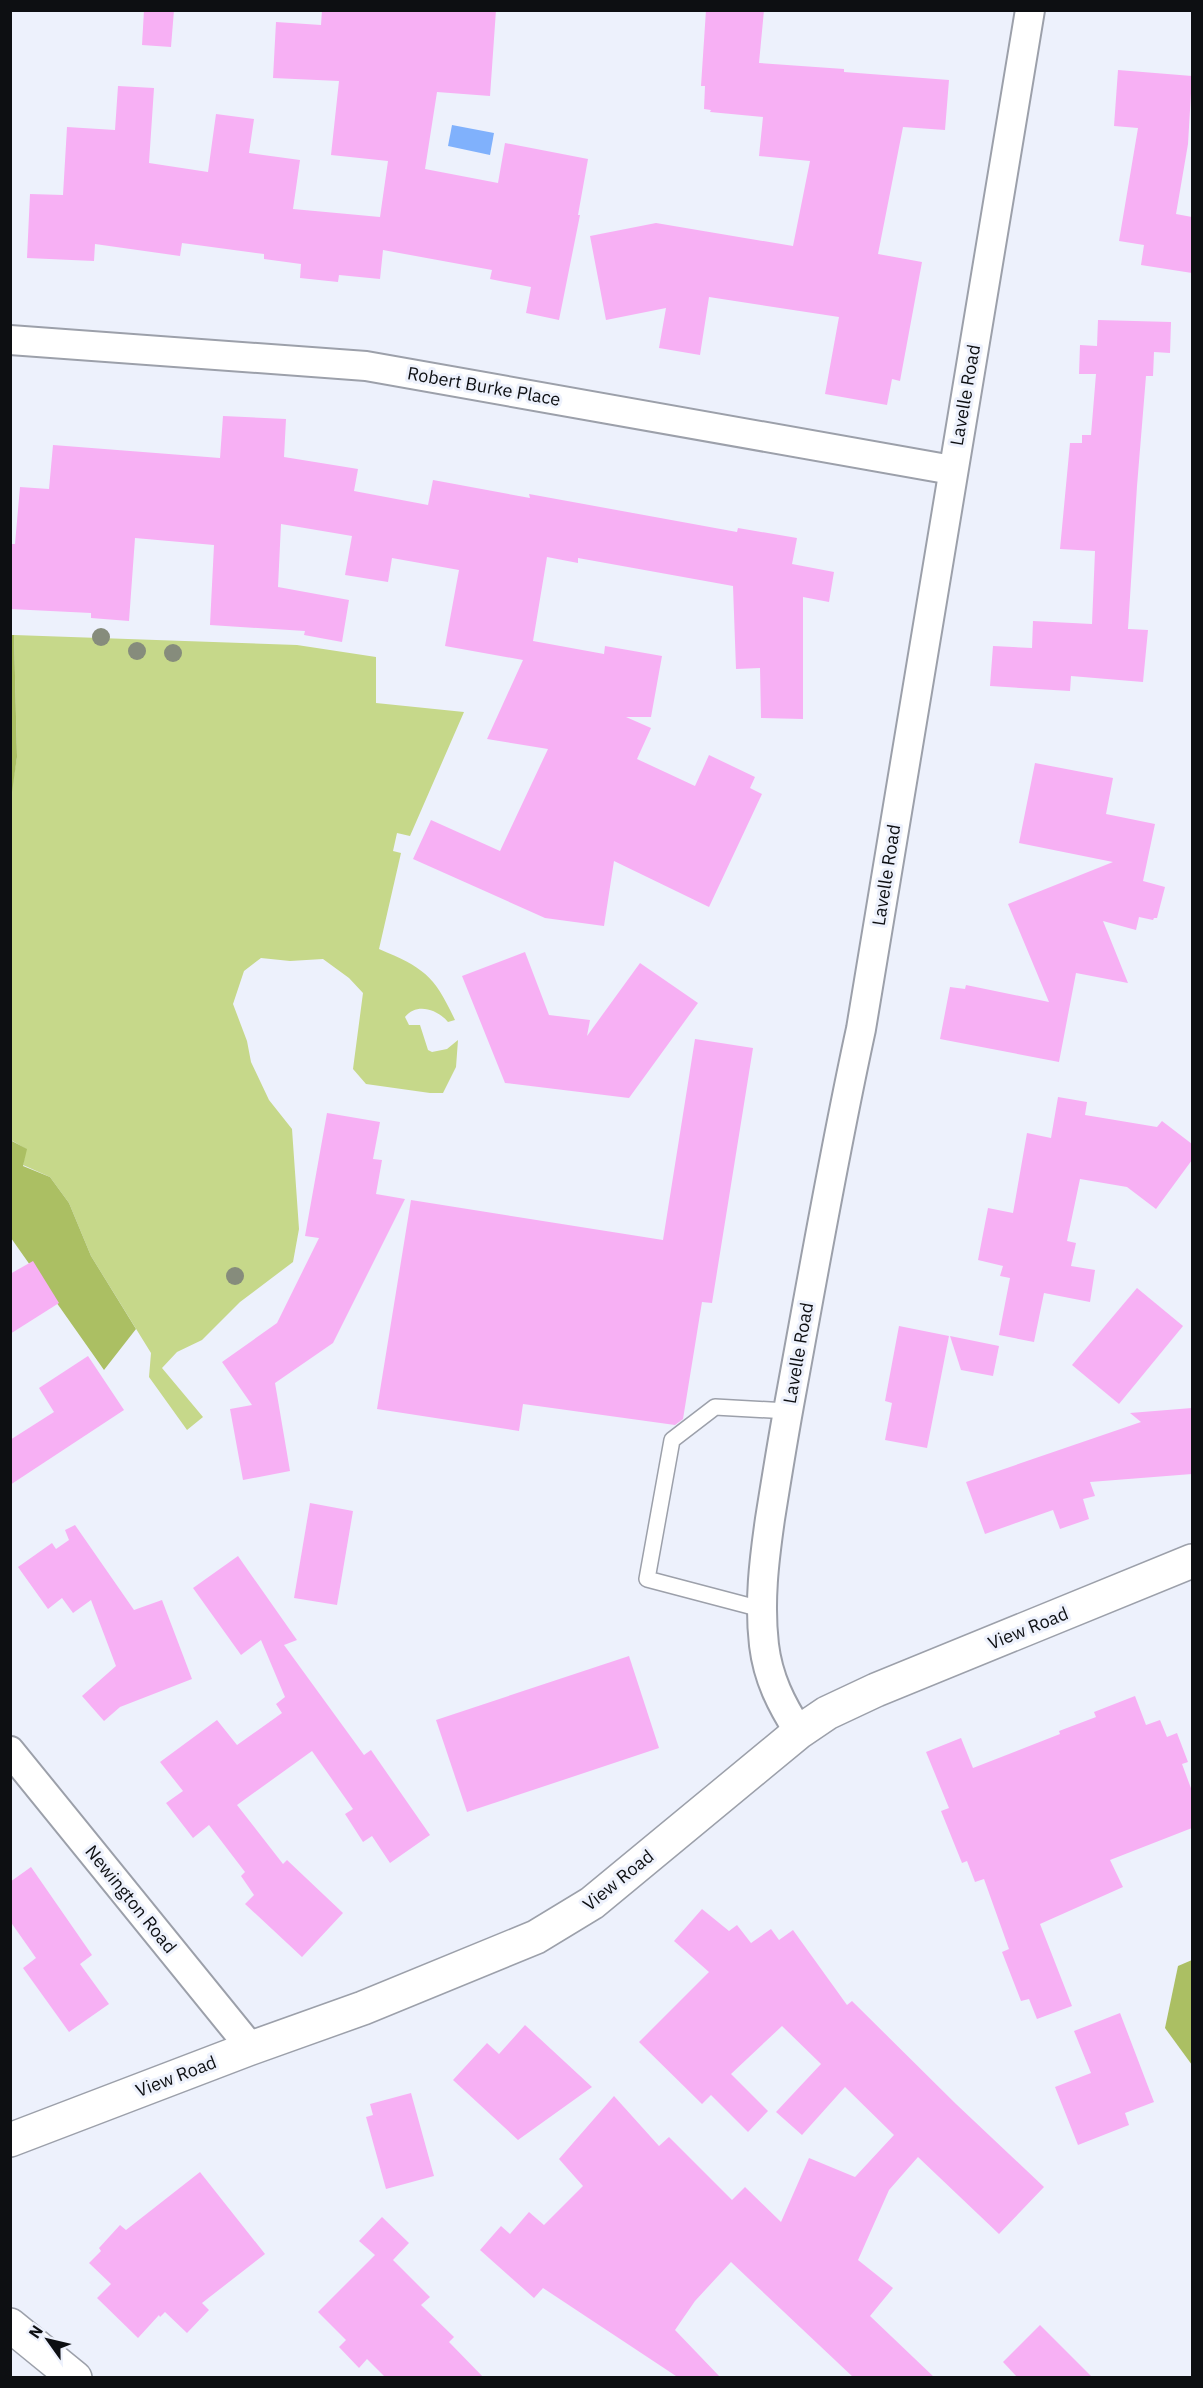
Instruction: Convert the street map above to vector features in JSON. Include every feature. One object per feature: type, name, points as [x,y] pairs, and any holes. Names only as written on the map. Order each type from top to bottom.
[{"type":"main road","name":"View Road","points":[[10,2140],[251,2048],[374,2004],[505,1951],[555,1926],[592,1903],[799,1732],[827,1713],[876,1690],[1192,1561]]},
{"type":"main road","points":[[10,2325],[75,2378]]},
{"type":"street","name":"Lavelle Road","points":[[799,1732],[779,1700],[770,1675],[764,1646],[761,1609],[762,1575],[788,1411],[837,1140],[861,1029],[1030,10]]},
{"type":"street","name":"Robert Burke Place","points":[[10,340],[366,366],[952,470]]},
{"type":"street","name":"Newington Road","points":[[10,1751],[251,2048]]},
{"type":"lane","points":[[761,1609],[647,1579],[672,1440],[716,1407],[788,1411]]},
{"type":"green space","points":[[11,635],[14,635],[17,757],[11,799]]},
{"type":"green space","points":[[14,635],[297,645],[376,657],[376,703],[464,712],[410,836],[397,833],[393,851],[401,853],[379,949],[417,968],[434,983],[441,993],[455,1020],[448,1022],[439,1014],[427,1009],[415,1010],[405,1017],[409,1025],[420,1025],[428,1050],[432,1052],[447,1049],[458,1040],[456,1067],[443,1093],[366,1084],[353,1069],[363,993],[349,978],[323,959],[290,961],[261,958],[244,971],[233,1004],[247,1041],[251,1062],[269,1100],[292,1129],[299,1229],[293,1262],[240,1302],[202,1340],[177,1352],[162,1368],[203,1417],[187,1430],[149,1377],[151,1353],[91,1256],[69,1203],[50,1177],[23,1165],[26,1149],[11,1140],[10,799],[17,757]]},
{"type":"green space","points":[[10,1140],[27,1149],[23,1166],[50,1177],[69,1203],[91,1256],[136,1329],[104,1370],[11,1238]]},
{"type":"green space","points":[[1192,1960],[1192,2065],[1165,2028],[1178,1966]]},
{"type":"water","points":[[452,125],[494,133],[490,155],[448,146]]},
{"type":"building","points":[[144,10],[174,10],[171,47],[142,45]]},
{"type":"building","points":[[322,10],[496,10],[490,96],[437,92],[425,169],[498,183],[505,143],[588,159],[578,215],[580,215],[559,320],[526,313],[531,287],[490,279],[492,270],[383,250],[380,279],[339,275],[338,282],[300,278],[301,264],[264,259],[264,254],[182,243],[180,256],[95,244],[94,261],[27,258],[30,194],[63,195],[67,127],[115,130],[118,86],[154,88],[149,163],[208,172],[216,114],[254,119],[249,153],[300,160],[293,209],[380,217],[388,161],[331,155],[339,81],[273,78],[276,22],[321,25]]},
{"type":"building","points":[[706,10],[764,10],[759,63],[949,80],[945,130],[903,127],[878,254],[922,262],[900,381],[892,379],[887,405],[825,394],[839,317],[709,297],[700,355],[659,348],[666,308],[606,320],[590,236],[656,223],[793,246],[810,161],[759,156],[763,117],[710,112],[711,110],[704,109],[705,86],[701,86]]},
{"type":"building","points":[[1118,70],[1192,76],[1188,144],[1176,214],[1192,217],[1192,273],[1141,265],[1144,245],[1119,241],[1138,128],[1114,126]]},
{"type":"building","points":[[1098,320],[1171,322],[1170,353],[1154,352],[1153,376],[1146,376],[1137,486],[1128,629],[1148,630],[1143,682],[1071,676],[1070,691],[990,686],[993,646],[1032,648],[1033,621],[1092,624],[1095,551],[1060,549],[1070,443],[1082,443],[1082,435],[1091,435],[1096,374],[1079,374],[1080,345],[1097,346]]},
{"type":"building","points":[[223,416],[286,419],[284,457],[358,469],[354,491],[428,505],[433,480],[530,498],[529,494],[737,532],[738,528],[797,538],[792,564],[834,572],[829,602],[803,597],[803,719],[761,718],[760,668],[736,669],[733,586],[578,558],[578,563],[547,557],[533,641],[604,654],[605,646],[662,656],[651,717],[626,717],[651,728],[637,759],[695,786],[709,755],[755,777],[750,788],[762,794],[709,907],[614,861],[604,926],[545,918],[413,859],[431,820],[500,851],[548,749],[487,739],[523,660],[445,646],[459,570],[392,558],[388,582],[345,575],[352,536],[281,524],[278,587],[349,600],[342,642],[304,635],[305,631],[210,625],[214,545],[135,538],[129,621],[91,618],[91,613],[10,609],[10,544],[15,544],[20,487],[49,489],[53,445],[220,458]]},
{"type":"building","points":[[1035,763],[1113,778],[1106,814],[1155,824],[1143,881],[1165,887],[1157,918],[1153,920],[1139,917],[1136,930],[1103,921],[1128,983],[1076,973],[1059,1062],[940,1039],[950,987],[965,989],[966,985],[1049,1002],[1008,904],[1113,862],[1019,843]]},
{"type":"building","points":[[525,952],[549,1015],[590,1020],[587,1036],[640,963],[698,1003],[629,1098],[505,1083],[462,976]]},
{"type":"building","points":[[695,1039],[753,1048],[712,1303],[702,1302],[683,1419],[675,1425],[523,1404],[519,1431],[377,1409],[411,1200],[663,1240]]},
{"type":"building","points":[[1058,1097],[1087,1102],[1085,1115],[1157,1127],[1162,1121],[1192,1144],[1192,1160],[1156,1209],[1127,1187],[1080,1179],[1067,1241],[1076,1243],[1071,1266],[1095,1270],[1090,1302],[1044,1293],[1034,1342],[999,1335],[1010,1278],[1000,1276],[1003,1266],[978,1260],[988,1208],[1013,1213],[1027,1133],[1051,1138]]},
{"type":"building","points":[[327,1113],[380,1122],[373,1159],[382,1160],[376,1194],[405,1199],[333,1343],[275,1383],[290,1471],[243,1480],[230,1409],[252,1405],[222,1362],[277,1323],[319,1238],[305,1236]]},
{"type":"building","points":[[33,1261],[59,1303],[10,1334],[10,1274]]},
{"type":"building","points":[[1137,1288],[1183,1326],[1119,1404],[1072,1365]]},
{"type":"building","points":[[899,1326],[949,1336],[927,1448],[885,1440],[892,1403],[885,1401]]},
{"type":"building","points":[[950,1336],[999,1346],[993,1376],[961,1370]]},
{"type":"building","points":[[88,1356],[124,1410],[10,1485],[10,1440],[54,1412],[39,1388]]},
{"type":"building","points":[[1192,1408],[1192,1474],[1090,1482],[1095,1496],[1083,1499],[1089,1519],[1060,1529],[1053,1510],[985,1534],[966,1482],[1141,1422],[1130,1413]]},
{"type":"building","points":[[310,1503],[353,1511],[337,1605],[294,1598]]},
{"type":"building","points":[[75,1525],[134,1610],[162,1600],[192,1679],[120,1707],[104,1721],[82,1696],[116,1666],[91,1600],[73,1613],[62,1598],[48,1609],[18,1567],[52,1543],[56,1549],[69,1540],[65,1530]]},
{"type":"building","points":[[238,1556],[297,1640],[284,1645],[364,1755],[371,1750],[430,1835],[390,1863],[372,1836],[363,1842],[345,1814],[353,1809],[312,1751],[237,1805],[283,1864],[287,1860],[343,1913],[302,1957],[245,1904],[254,1895],[241,1876],[245,1872],[209,1825],[193,1838],[166,1803],[183,1791],[160,1762],[217,1720],[237,1745],[282,1713],[276,1704],[285,1697],[261,1640],[241,1655],[193,1588]]},
{"type":"building","points":[[629,1656],[659,1748],[467,1812],[436,1720]]},
{"type":"building","points":[[1135,1696],[1146,1725],[1160,1720],[1167,1737],[1177,1733],[1188,1762],[1182,1764],[1192,1791],[1192,1828],[1110,1860],[1123,1887],[1040,1924],[1072,2006],[1037,2019],[1029,1999],[1021,2001],[1002,1952],[1009,1949],[984,1879],[975,1882],[967,1861],[962,1863],[941,1811],[949,1808],[926,1752],[961,1738],[973,1768],[1060,1734],[1059,1731],[1096,1717],[1094,1712]]},
{"type":"building","points":[[31,1867],[92,1955],[80,1964],[109,2004],[69,2032],[23,1968],[36,1958],[10,1921],[10,1882]]},
{"type":"building","points":[[702,1909],[729,1931],[737,1925],[751,1943],[771,1929],[779,1940],[793,1930],[847,2005],[852,2001],[1044,2187],[999,2234],[918,2157],[889,2190],[858,2260],[893,2288],[870,2316],[935,2378],[854,2378],[731,2262],[695,2301],[675,2330],[721,2378],[679,2378],[543,2288],[534,2298],[480,2250],[501,2226],[510,2234],[529,2212],[544,2225],[583,2186],[559,2159],[614,2096],[659,2146],[669,2137],[732,2200],[745,2187],[781,2222],[809,2158],[855,2177],[894,2135],[845,2087],[802,2135],[776,2112],[821,2064],[782,2026],[731,2074],[768,2111],[748,2132],[711,2095],[702,2104],[639,2042],[709,1972],[674,1941]]},
{"type":"building","points":[[1120,2013],[1154,2102],[1125,2113],[1129,2125],[1078,2145],[1055,2087],[1091,2073],[1074,2031]]},
{"type":"building","points":[[525,2025],[592,2087],[518,2140],[453,2080],[487,2043],[499,2054]]},
{"type":"building","points":[[411,2093],[434,2176],[386,2189],[366,2117],[373,2115],[370,2104]]},
{"type":"building","points":[[200,2172],[265,2254],[202,2303],[209,2310],[187,2333],[165,2312],[160,2317],[159,2315],[138,2338],[97,2298],[111,2284],[89,2263],[120,2225],[126,2230]]},
{"type":"building","points":[[382,2217],[409,2243],[393,2260],[430,2297],[421,2305],[454,2337],[449,2342],[484,2378],[386,2378],[367,2359],[359,2368],[339,2347],[346,2340],[318,2312],[375,2255],[359,2241]]},
{"type":"building","points":[[1040,2325],[1093,2378],[1018,2378],[1003,2362]]}]
